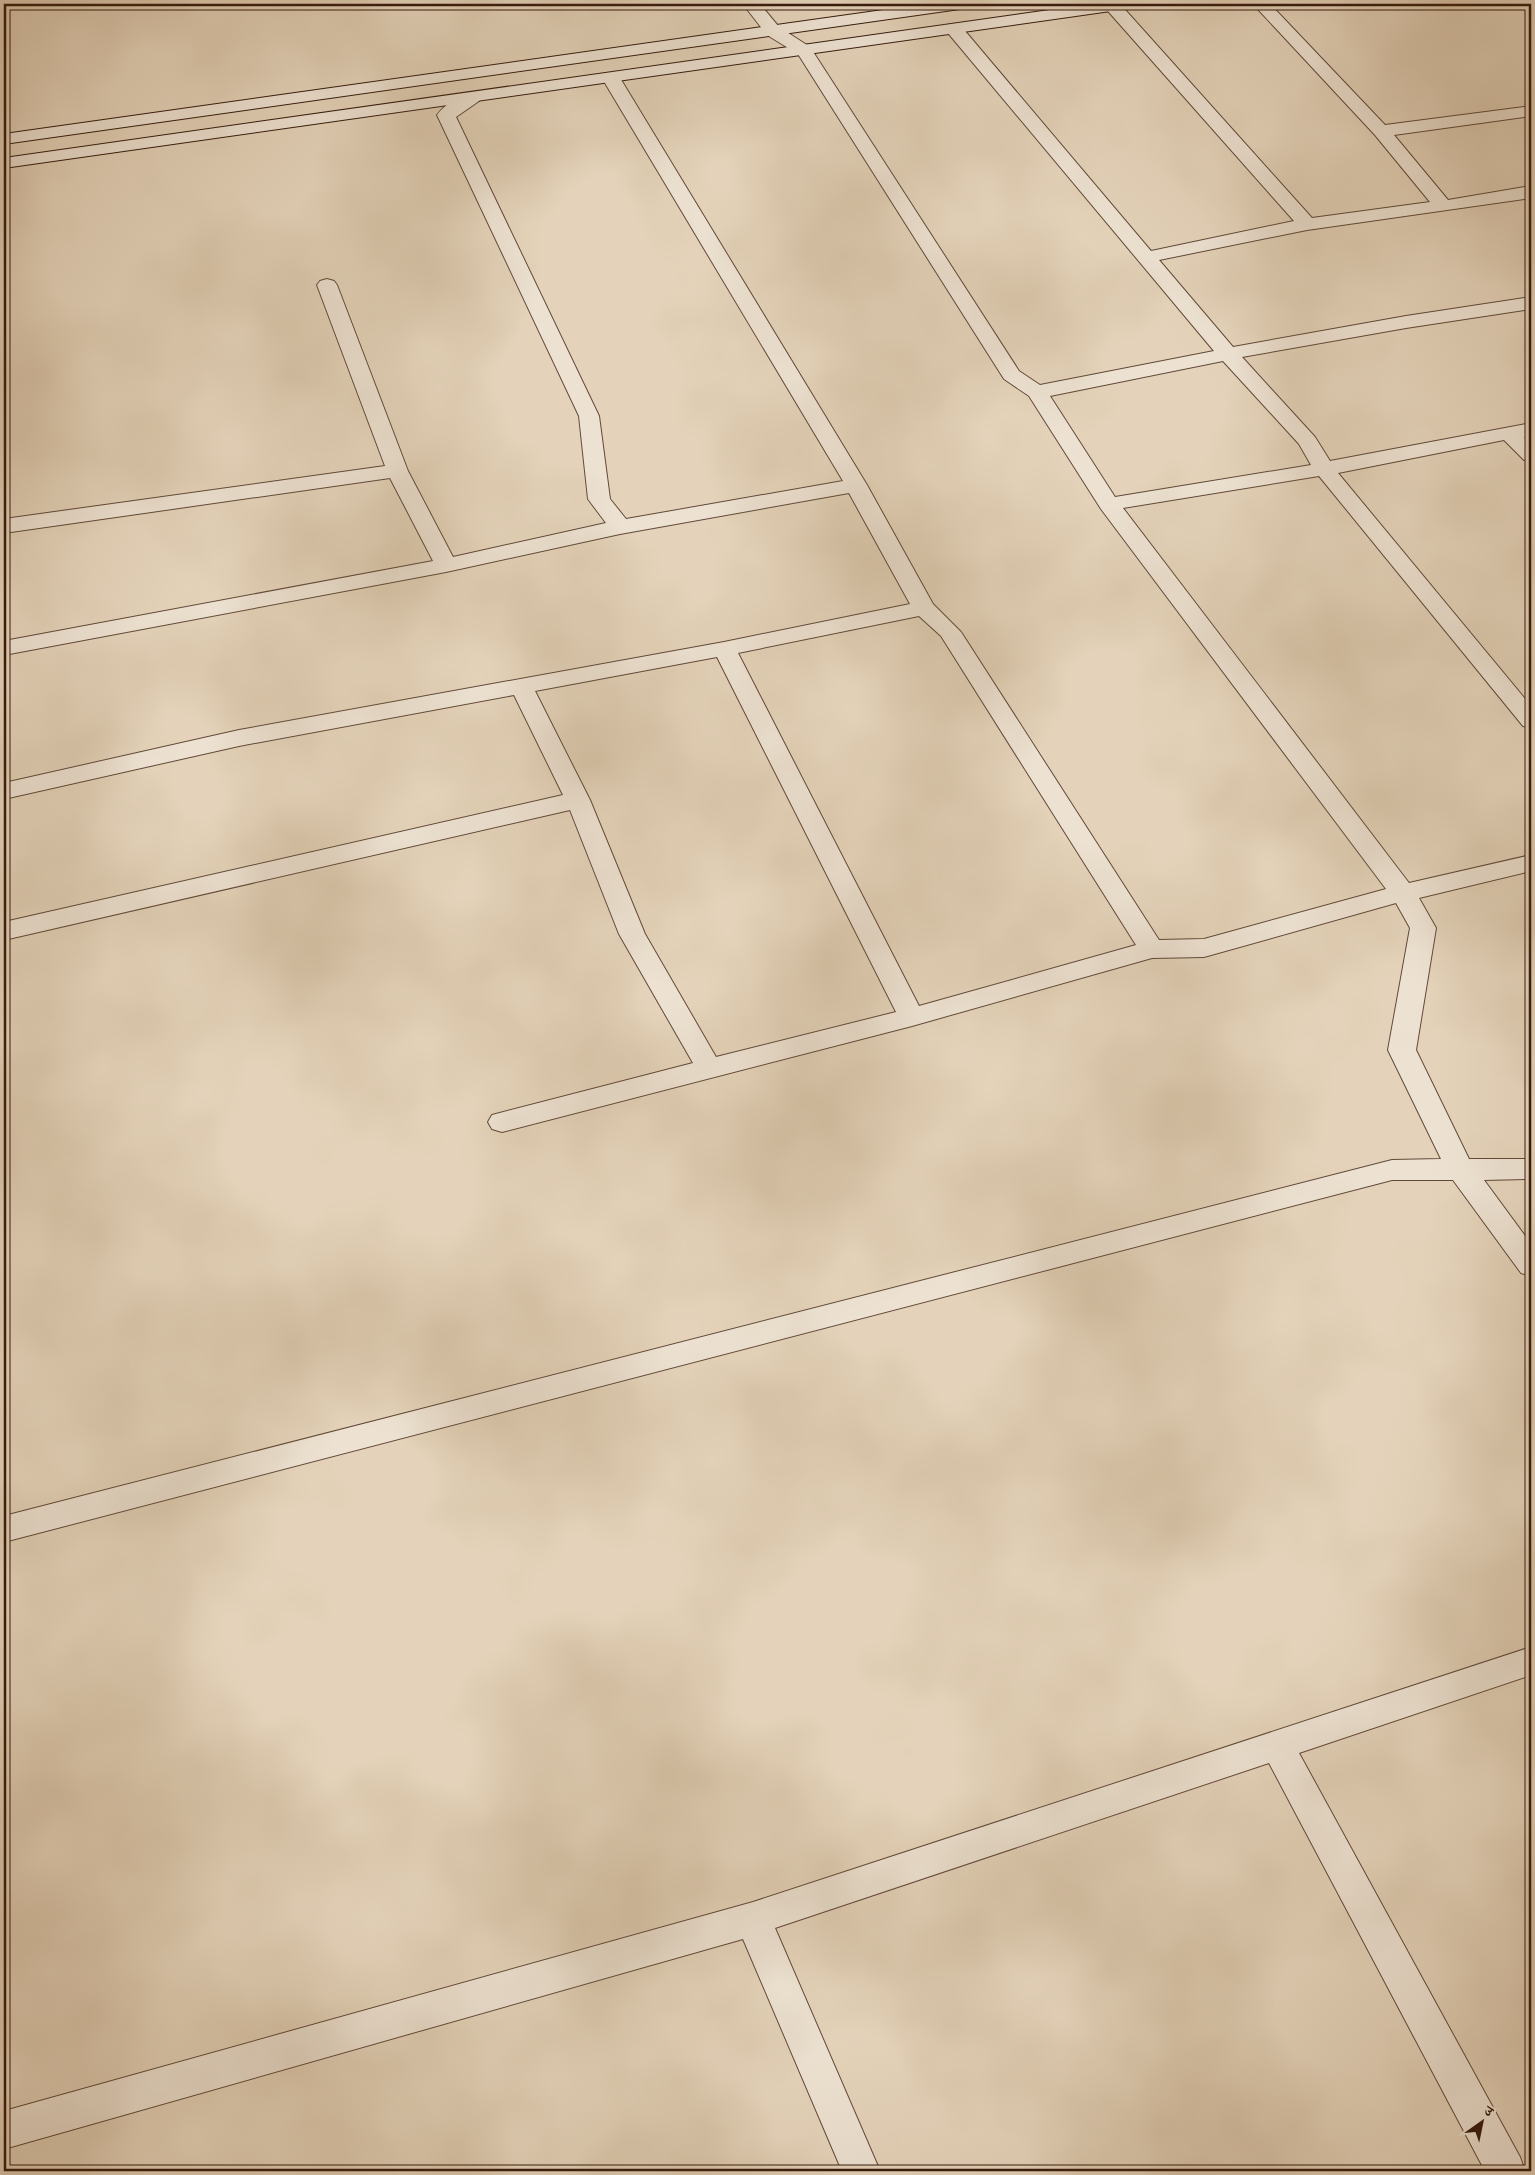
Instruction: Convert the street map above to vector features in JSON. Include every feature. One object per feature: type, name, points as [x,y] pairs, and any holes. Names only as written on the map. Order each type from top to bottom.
[{"type":"street","points":[[751,4],[773,31],[804,51],[1011,375],[1037,392],[1109,504],[1403,893],[1423,928],[1402,1050],[1460,1169],[1531,1266]]},
{"type":"street","points":[[4,139],[960,4]]},
{"type":"street","points":[[1261,4],[1382,131],[1444,206]]},
{"type":"street","points":[[4,163],[1119,5],[1307,224]]},
{"type":"street","points":[[954,29],[1228,354],[1308,441],[1324,469],[1531,720]]},
{"type":"street","points":[[611,78],[856,485],[924,608],[950,632],[1152,949]]},
{"type":"street","points":[[473,97],[446,114],[589,416],[599,499],[620,527]]},
{"type":"street","points":[[1382,131],[1531,110]]},
{"type":"street","points":[[1148,257],[1307,224],[1444,206],[1531,192]]},
{"type":"street","points":[[327,285],[397,471],[446,566]]},
{"type":"street","points":[[1037,392],[1228,354],[1406,322],[1531,303]]},
{"type":"street","points":[[1109,504],[1324,469],[1531,429]]},
{"type":"street","points":[[1508,433],[1531,456]]},
{"type":"street","points":[[4,526],[397,471]]},
{"type":"street","points":[[4,648],[446,566],[620,527],[856,485]]},
{"type":"street","points":[[4,791],[239,738],[724,648],[924,608]]},
{"type":"street","points":[[724,648],[912,1017]]},
{"type":"street","points":[[521,686],[578,800],[632,934],[710,1070]]},
{"type":"street","points":[[4,931],[578,800]]},
{"type":"street","points":[[502,1122],[912,1017],[1152,949],[1204,948],[1403,893],[1531,863]]},
{"type":"street","points":[[4,1529],[1392,1170],[1531,1169]]},
{"type":"street","points":[[4,2130],[753,1919],[1531,1661]]},
{"type":"street","points":[[1277,1745],[1506,2171]]},
{"type":"street","points":[[753,1919],[861,2171]]}]
